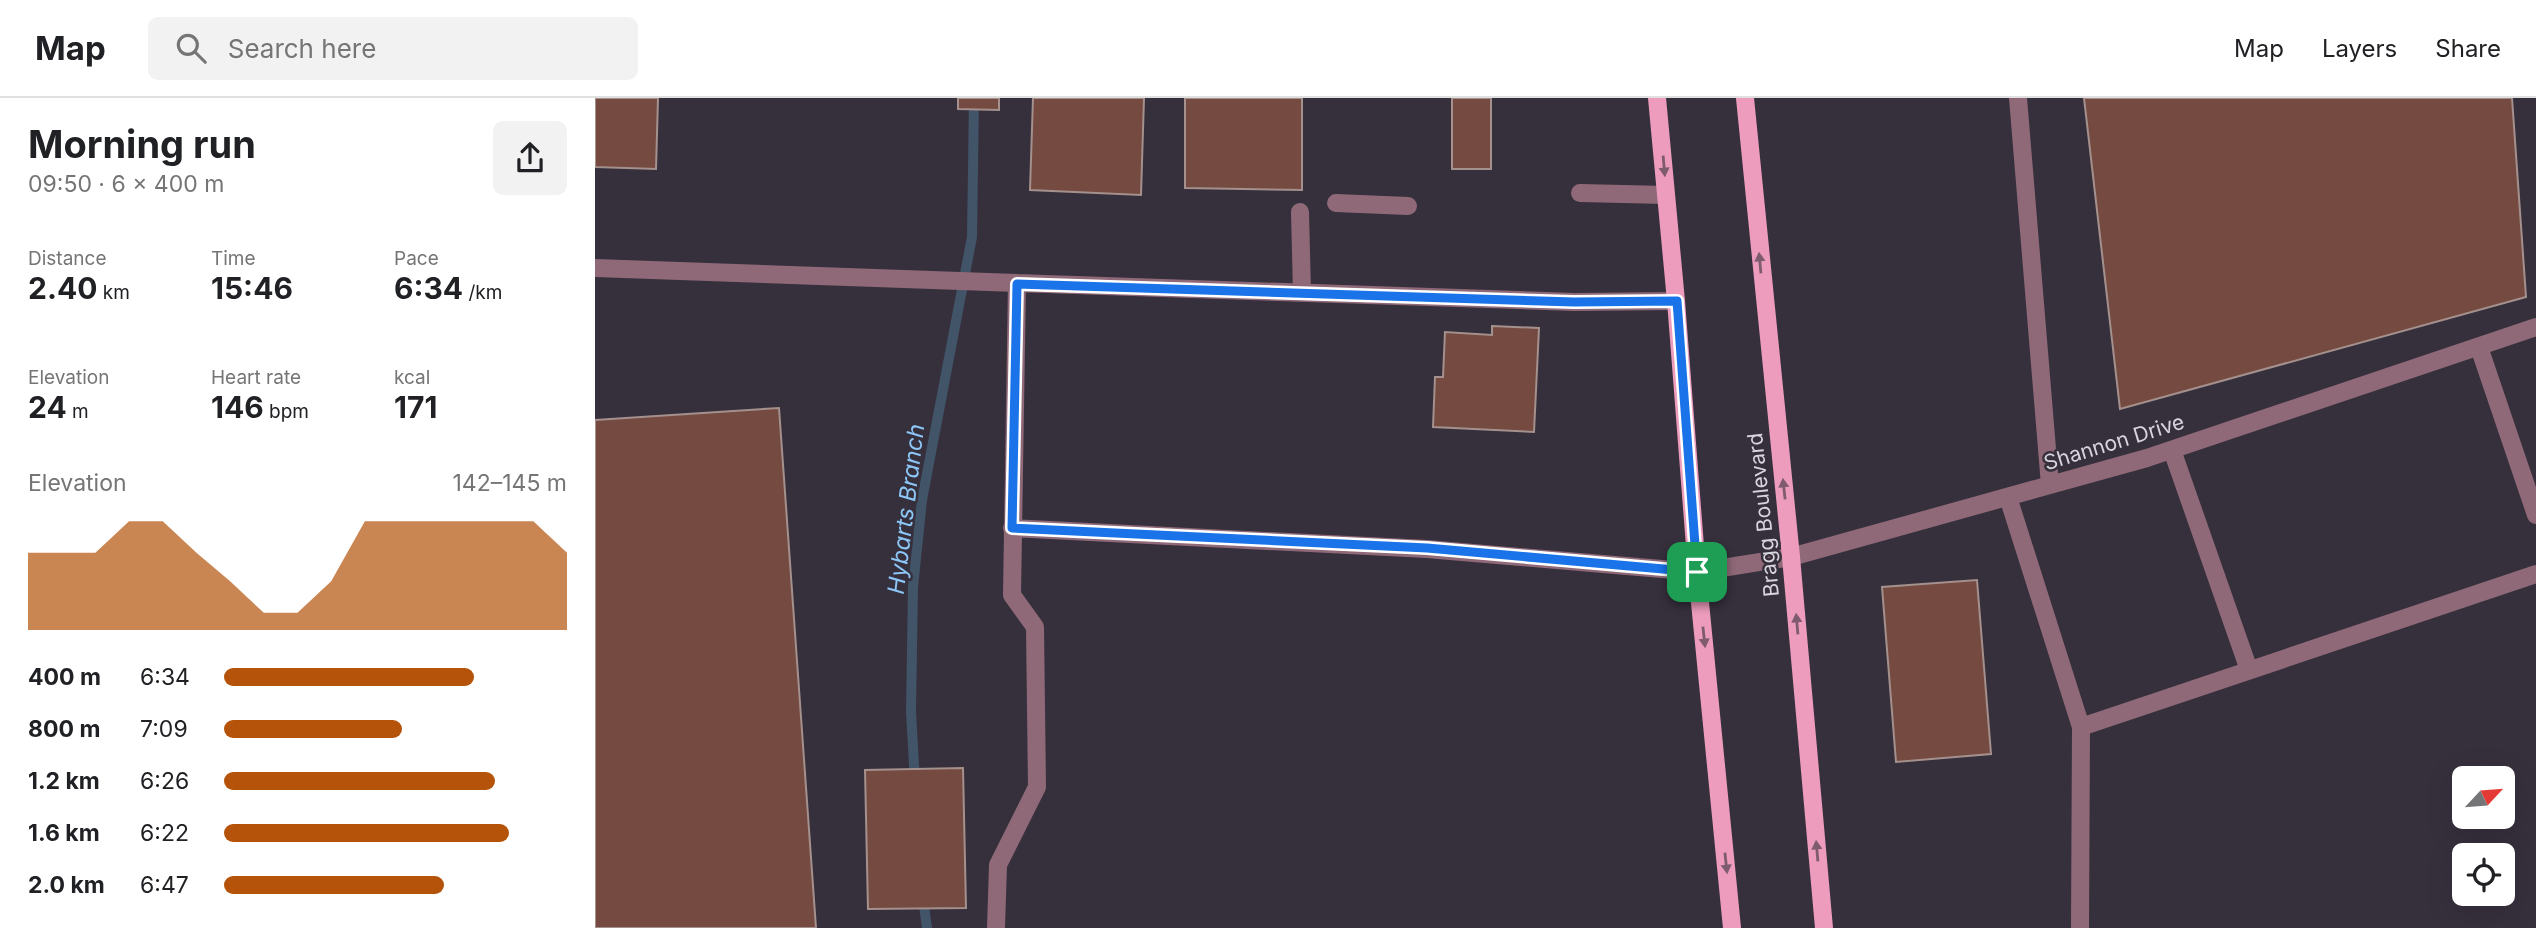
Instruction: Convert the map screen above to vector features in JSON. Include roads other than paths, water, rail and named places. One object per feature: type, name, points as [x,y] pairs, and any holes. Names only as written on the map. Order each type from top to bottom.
[{"type":"main road","points":[[1657,98],[1677,301],[1697,572],[1732,928]]},
{"type":"main road","name":"Bragg Boulevard","points":[[1745,98],[1791,557],[1824,928]]},
{"type":"street","points":[[2018,98],[2050,485]]},
{"type":"street","points":[[1580,193],[1666,195]]},
{"type":"street","points":[[1336,203],[1408,206]]},
{"type":"street","points":[[1300,212],[1302,293]]},
{"type":"street","points":[[595,268],[1574,302],[1677,301]]},
{"type":"street","points":[[996,928],[998,865],[1037,787],[1035,627],[1012,595],[1017,284]]},
{"type":"street","name":"Shannon Drive","points":[[1012,528],[1427,548],[1697,572],[1791,557],[2172,450],[2536,327]]},
{"type":"street","points":[[2479,347],[2536,515]]},
{"type":"street","points":[[2172,450],[2249,670]]},
{"type":"street","points":[[2008,497],[2081,727],[2080,928]]},
{"type":"street","points":[[2081,727],[2536,574]]},
{"type":"waterway","name":"Hybarts Branch","points":[[915,782],[911,712],[913,587],[922,500],[972,237],[974,98]]},
{"type":"waterway","name":"Hybarts Branch","points":[[923,898],[927,928]]}]
